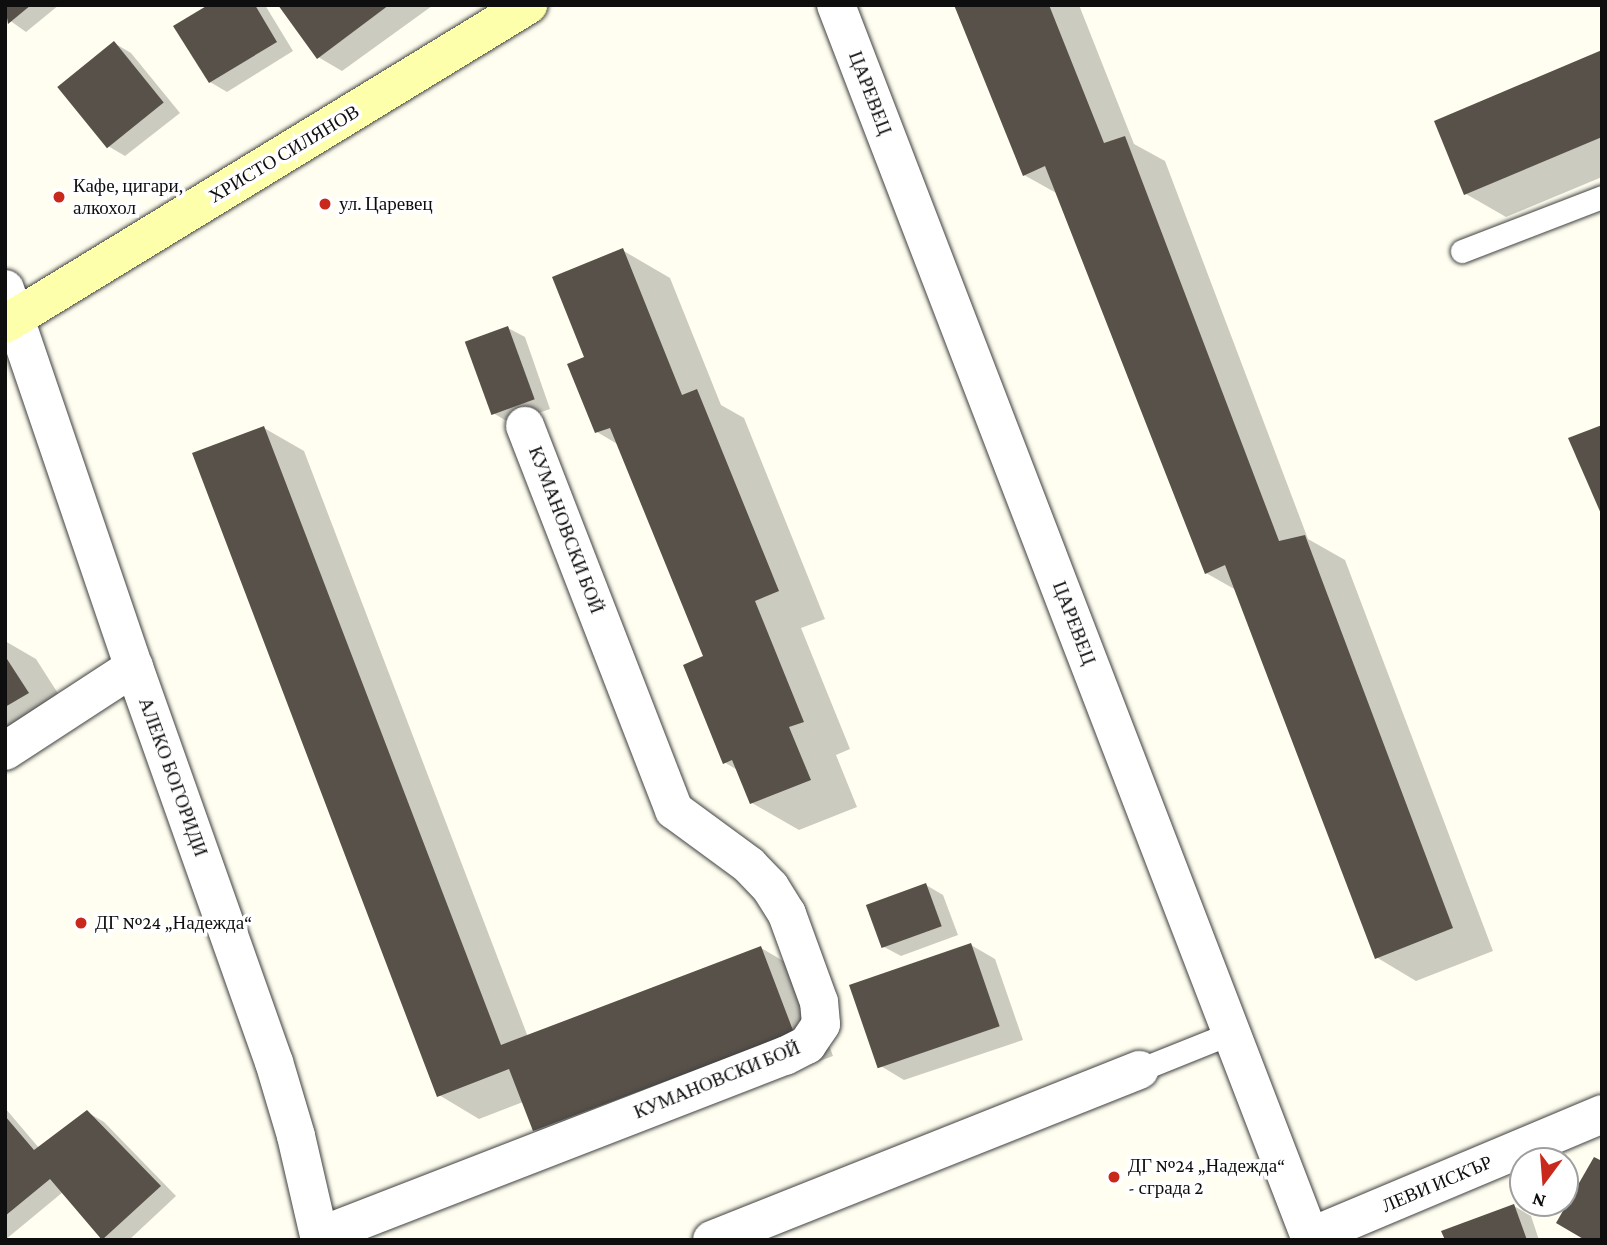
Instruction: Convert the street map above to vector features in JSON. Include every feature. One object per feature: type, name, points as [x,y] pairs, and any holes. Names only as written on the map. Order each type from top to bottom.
[{"type":"street","name":"ХРИСТО СИЛЯНОВ","points":[[9,310],[528,5]]},
{"type":"street","name":"ЦАРЕВЕЦ","points":[[836,5],[1311,1238]]},
{"type":"street","name":"АЛЕКО БОГОРИДИ","points":[[9,310],[274,1062],[296,1136],[320,1238]]},
{"type":"street","name":"КУМАНОВСКИ БОЙ","points":[[320,1238],[785,1056],[807,1045],[821,1024],[819,1002],[787,914],[770,887],[749,865],[674,810],[525,426]]},
{"type":"street","points":[[5,751],[134,667]]},
{"type":"street","points":[[734,1235],[1139,1070]]},
{"type":"street","name":"ЛЕВИ ИСКЪР","points":[[1311,1238],[1602,1114]]},
{"type":"lane","points":[[1462,251],[1602,197]]},
{"type":"lane","points":[[1139,1070],[1231,1032]]},
{"type":"building","points":[[5,5],[31,5],[8,24]]},
{"type":"building","points":[[208,5],[255,5],[277,42],[209,83],[173,26]]},
{"type":"building","points":[[278,5],[389,5],[317,59]]},
{"type":"building","points":[[954,5],[1049,5],[1104,143],[1125,136],[1279,541],[1305,535],[1453,928],[1375,959],[1225,565],[1205,574],[1045,166],[1023,176]]},
{"type":"building","points":[[114,41],[164,102],[107,148],[57,87]]},
{"type":"building","points":[[1602,50],[1602,137],[1464,195],[1434,121]]},
{"type":"building","points":[[623,248],[682,395],[697,389],[779,591],[755,601],[804,722],[789,727],[811,780],[750,804],[732,760],[723,764],[683,665],[703,656],[610,428],[595,433],[567,364],[584,357],[552,277]]},
{"type":"building","points":[[508,326],[535,399],[491,415],[465,342]]},
{"type":"building","points":[[1602,425],[1602,516],[1568,438]]},
{"type":"building","points":[[264,426],[501,1045],[761,946],[794,1033],[533,1131],[509,1069],[437,1097],[192,453]]},
{"type":"building","points":[[5,656],[29,693],[5,707]]},
{"type":"building","points":[[926,883],[942,926],[882,948],[866,905]]},
{"type":"building","points":[[971,943],[1000,1026],[878,1068],[849,985]]},
{"type":"building","points":[[87,1110],[161,1186],[102,1240],[50,1179],[5,1216],[5,1116],[34,1150]]},
{"type":"building","points":[[1594,1157],[1602,1161],[1602,1240],[1585,1240],[1556,1223],[1559,1217],[1579,1217],[1579,1183]]},
{"type":"building","points":[[1509,1206],[1509,1217],[1519,1217],[1527,1240],[1445,1240],[1441,1231]]},
{"type":"place","name":"Кафе, цигари, алкохол","points":[[59,197]]},
{"type":"place","name":"ул. Царевец","points":[[325,204]]},
{"type":"place","name":"ДГ №24 „Надежда“","points":[[81,923]]},
{"type":"place","name":"ДГ №24 „Надежда“ - сграда 2","points":[[1114,1177]]}]
